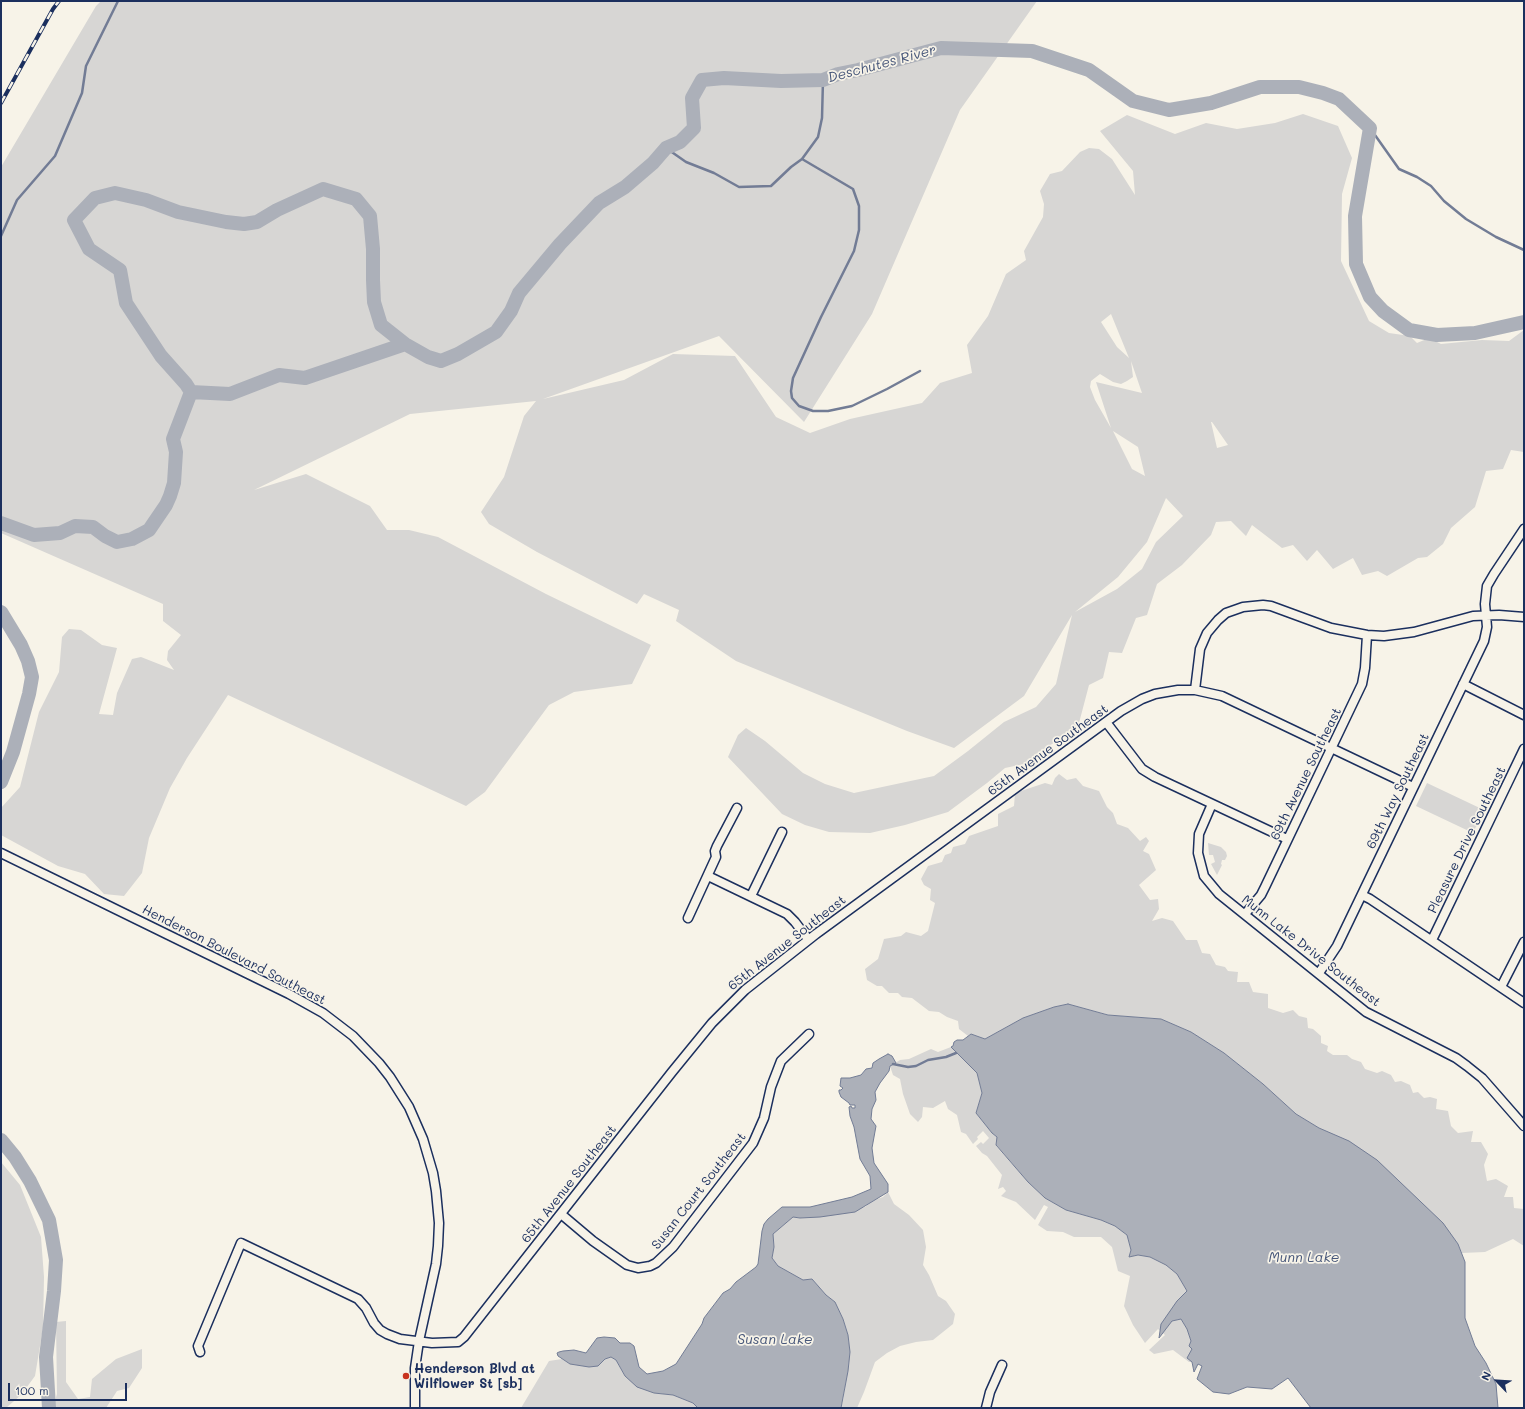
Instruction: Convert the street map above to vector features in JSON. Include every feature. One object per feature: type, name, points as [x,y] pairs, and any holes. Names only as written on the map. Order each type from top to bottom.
[{"type":"street","name":"69th Way Southeast","points":[[1319,973],[1338,946],[1463,684],[1486,634],[1486,592],[1490,580],[1524,529]]},
{"type":"street","points":[[1195,690],[1198,659],[1203,640],[1218,620],[1226,613],[1234,609],[1252,606],[1271,606],[1331,628],[1367,636],[1399,635],[1469,617],[1503,615],[1524,617]]},
{"type":"street","name":"69th Avenue Southeast","points":[[1244,914],[1265,887],[1362,684],[1365,668],[1367,636]]},
{"type":"street","points":[[1463,684],[1524,715]]},
{"type":"street","name":"65th Avenue Southeast","points":[[200,1352],[198,1346],[242,1242],[358,1299],[366,1308],[374,1323],[380,1330],[387,1334],[419,1341],[458,1342],[464,1337],[672,1072],[712,1023],[745,990],[808,939],[1106,722],[1132,704],[1148,696],[1178,690],[1195,690],[1215,694],[1235,701],[1413,787]]},
{"type":"street","points":[[1106,722],[1142,769],[1155,777],[1287,839]]},
{"type":"street","name":"Pleasure Drive Southeast","points":[[1432,940],[1524,749]]},
{"type":"street","name":"Munn Lake Drive Southeast","points":[[1212,804],[1199,834],[1198,853],[1204,876],[1219,894],[1366,1012],[1456,1058],[1467,1066],[1482,1078],[1523,1123]]},
{"type":"street","points":[[688,918],[716,857],[715,851],[717,846],[737,808]]},
{"type":"street","points":[[751,896],[782,832]]},
{"type":"street","name":"Henderson Boulevard Southeast","points":[[1,853],[289,994],[323,1013],[339,1024],[379,1062],[400,1091],[416,1123],[429,1156],[436,1191],[438,1223],[436,1264],[419,1341],[414,1385],[415,1408]]},
{"type":"street","points":[[708,876],[787,914],[808,939]]},
{"type":"street","points":[[1362,895],[1432,940],[1524,1003]]},
{"type":"street","points":[[1501,987],[1524,942]]},
{"type":"street","name":"Susan Court Southeast","points":[[561,1214],[593,1241],[627,1265],[633,1267],[644,1267],[656,1263],[662,1259],[673,1247],[753,1143],[764,1118],[771,1087],[781,1061],[809,1034]]},
{"type":"street","points":[[986,1408],[990,1392],[1002,1365]]},
{"type":"shaded area","points":[[101,1],[1037,1],[960,110],[872,314],[804,422],[719,336],[543,399],[624,380],[673,354],[735,356],[776,417],[810,433],[850,419],[922,403],[940,383],[972,373],[967,345],[988,316],[1006,274],[1026,260],[1024,251],[1043,217],[1044,204],[1040,191],[1050,174],[1062,171],[1080,152],[1089,148],[1099,149],[1112,159],[1135,195],[1133,171],[1100,131],[1127,115],[1175,134],[1206,123],[1237,129],[1275,123],[1303,114],[1338,126],[1352,158],[1342,194],[1341,261],[1369,321],[1389,333],[1410,336],[1417,343],[1429,338],[1441,344],[1482,340],[1509,341],[1524,330],[1524,452],[1511,450],[1503,469],[1486,471],[1475,507],[1451,528],[1443,544],[1427,557],[1418,558],[1387,576],[1378,571],[1362,575],[1353,558],[1333,569],[1317,550],[1307,561],[1293,545],[1282,548],[1252,525],[1246,536],[1231,521],[1216,522],[1211,535],[1182,565],[1157,584],[1147,615],[1136,618],[1122,653],[1109,652],[1103,678],[1089,685],[1079,723],[1065,736],[1039,752],[1024,764],[1005,768],[948,812],[905,825],[870,833],[829,832],[805,825],[782,814],[728,757],[738,735],[746,728],[765,741],[803,773],[825,784],[854,793],[934,776],[1004,722],[1036,707],[1056,684],[1072,615],[1024,696],[954,748],[907,731],[736,661],[676,621],[679,610],[644,594],[637,604],[537,552],[489,524],[481,512],[504,477],[524,416],[536,401],[410,414],[254,490],[306,474],[370,506],[387,530],[409,530],[438,537],[546,594],[651,645],[632,684],[574,692],[549,705],[485,792],[466,806],[228,695],[187,758],[170,788],[149,838],[142,873],[124,896],[104,894],[85,874],[58,866],[1,835],[1,808],[20,787],[39,712],[59,672],[62,637],[69,629],[81,630],[102,645],[117,648],[99,714],[113,715],[117,693],[132,659],[141,657],[174,670],[167,660],[168,651],[181,635],[163,621],[163,604],[1,533],[1,167],[96,6]],"holes":[[[1111,314],[1129,358],[1117,347],[1101,322]],[[1131,361],[1142,393],[1096,382],[1111,428],[1095,400],[1090,387],[1091,381],[1100,374],[1113,382],[1121,384],[1133,377]],[[1211,422],[1228,445],[1217,448]],[[1113,431],[1138,447],[1145,476],[1132,469]],[[1166,498],[1183,516],[1156,542],[1142,569],[1117,589],[1075,612],[1118,577],[1147,542]]]},
{"type":"shaded area","points":[[1059,774],[1067,780],[1076,778],[1083,786],[1099,791],[1107,807],[1113,813],[1117,824],[1128,828],[1140,841],[1146,837],[1149,841],[1143,851],[1149,854],[1156,870],[1139,885],[1150,900],[1158,899],[1159,909],[1152,921],[1162,918],[1173,921],[1186,940],[1197,940],[1202,953],[1210,954],[1216,965],[1225,967],[1228,971],[1238,972],[1237,982],[1249,982],[1253,992],[1268,994],[1268,1008],[1283,1013],[1293,1010],[1299,1016],[1307,1018],[1308,1028],[1313,1029],[1321,1036],[1321,1043],[1328,1046],[1327,1051],[1333,1055],[1347,1055],[1352,1059],[1361,1062],[1365,1069],[1377,1073],[1382,1071],[1391,1075],[1395,1082],[1401,1081],[1410,1085],[1413,1093],[1418,1092],[1424,1098],[1430,1097],[1437,1099],[1436,1109],[1448,1111],[1451,1126],[1458,1133],[1473,1131],[1471,1142],[1481,1142],[1488,1154],[1484,1165],[1487,1181],[1496,1179],[1508,1186],[1504,1197],[1513,1197],[1514,1208],[1524,1209],[1524,1246],[1513,1239],[1485,1252],[1462,1253],[1458,1244],[1319,1128],[1296,1114],[1263,1084],[1224,1053],[1191,1032],[1161,1019],[1109,1015],[1068,1004],[1054,1007],[1023,1018],[985,1039],[971,1034],[968,1036],[959,1029],[958,1021],[939,1012],[929,1011],[912,998],[902,997],[898,993],[889,993],[882,986],[877,986],[867,980],[865,969],[878,959],[884,939],[901,936],[906,932],[921,936],[928,931],[935,903],[930,900],[931,889],[924,885],[921,879],[928,866],[942,862],[945,855],[951,853],[953,847],[965,844],[969,836],[998,826],[998,814],[1014,806],[1015,793],[1045,783],[1052,785],[1055,778]]},
{"type":"shaded area","points":[[1427,783],[1484,810],[1473,833],[1416,806]]},
{"type":"shaded area","points":[[1208,843],[1221,847],[1226,852],[1227,856],[1225,860],[1222,860],[1222,865],[1217,875],[1211,864],[1215,862],[1213,855],[1209,855]]},
{"type":"shaded area","points":[[951,1047],[977,1073],[982,1093],[976,1113],[997,1137],[996,1146],[1028,1182],[1045,1198],[1066,1210],[1101,1220],[1115,1226],[1127,1235],[1131,1250],[1129,1257],[1138,1255],[1150,1257],[1166,1265],[1177,1274],[1187,1291],[1177,1301],[1172,1321],[1181,1319],[1187,1329],[1191,1341],[1190,1346],[1192,1349],[1192,1362],[1189,1362],[1173,1350],[1154,1354],[1149,1350],[1165,1335],[1158,1329],[1145,1343],[1133,1325],[1124,1306],[1130,1276],[1118,1271],[1112,1247],[1101,1237],[1074,1237],[1063,1232],[1047,1231],[1038,1225],[1048,1207],[1044,1205],[1035,1220],[1016,1202],[1001,1196],[1006,1191],[1003,1187],[998,1189],[1002,1175],[987,1156],[976,1146],[981,1142],[983,1144],[989,1138],[983,1131],[973,1144],[966,1134],[961,1132],[957,1115],[948,1109],[945,1101],[933,1108],[923,1107],[922,1117],[918,1122],[910,1114],[903,1094],[900,1079],[893,1075],[890,1066],[900,1060],[909,1059],[931,1049],[938,1052]]},
{"type":"shaded area","points":[[1,1162],[20,1185],[41,1237],[44,1277],[43,1328],[35,1376],[21,1395],[6,1408],[1,1408]]},
{"type":"shaded area","points":[[888,1192],[894,1204],[909,1215],[923,1230],[926,1247],[923,1265],[938,1296],[946,1301],[955,1314],[953,1324],[933,1340],[900,1346],[875,1362],[857,1408],[841,1408],[850,1352],[848,1335],[843,1319],[835,1302],[826,1295],[812,1279],[803,1280],[778,1266],[772,1258],[774,1247],[773,1234],[793,1217],[800,1218],[865,1207],[872,1201],[883,1197]]},
{"type":"shaded area","points":[[66,1321],[66,1382],[78,1399],[90,1397],[92,1379],[116,1359],[142,1349],[142,1368],[129,1388],[117,1391],[106,1408],[53,1408],[57,1394],[56,1322]]},
{"type":"shaded area","points":[[611,1357],[616,1360],[625,1376],[654,1393],[673,1395],[693,1403],[698,1408],[521,1408],[549,1361],[562,1359],[570,1364],[598,1366],[605,1359]]},
{"type":"water","name":"Munn Lake","points":[[1068,1004],[1108,1015],[1161,1019],[1191,1032],[1224,1053],[1263,1084],[1296,1114],[1319,1128],[1349,1141],[1377,1160],[1443,1223],[1458,1244],[1465,1262],[1465,1318],[1475,1346],[1486,1363],[1496,1384],[1498,1408],[1311,1408],[1288,1378],[1272,1389],[1247,1387],[1229,1394],[1213,1392],[1197,1379],[1202,1366],[1198,1364],[1194,1372],[1192,1362],[1187,1358],[1192,1349],[1189,1346],[1191,1341],[1187,1329],[1181,1319],[1172,1321],[1159,1338],[1161,1324],[1177,1301],[1187,1291],[1177,1274],[1166,1265],[1150,1257],[1138,1255],[1129,1257],[1131,1250],[1127,1235],[1115,1226],[1101,1220],[1066,1210],[1045,1198],[1028,1182],[996,1145],[997,1137],[976,1113],[982,1093],[977,1073],[951,1047],[957,1040],[963,1040],[971,1034],[985,1039],[1023,1018],[1054,1007]]},
{"type":"water","name":"Susan Lake","points":[[888,1054],[892,1056],[896,1063],[890,1066],[889,1071],[875,1092],[876,1100],[872,1109],[871,1119],[876,1126],[872,1148],[874,1163],[888,1184],[888,1192],[855,1212],[820,1217],[793,1217],[773,1234],[774,1247],[772,1258],[778,1266],[803,1280],[812,1279],[826,1295],[835,1302],[843,1319],[848,1335],[850,1352],[841,1408],[698,1408],[693,1403],[673,1395],[654,1393],[637,1387],[625,1376],[616,1360],[611,1357],[605,1359],[598,1366],[589,1367],[570,1364],[558,1356],[557,1353],[563,1351],[574,1350],[586,1353],[597,1338],[615,1338],[620,1343],[630,1343],[634,1346],[639,1367],[647,1374],[663,1371],[676,1364],[702,1324],[704,1318],[723,1293],[756,1267],[758,1264],[762,1231],[764,1224],[768,1219],[782,1207],[810,1207],[852,1197],[871,1189],[870,1176],[860,1159],[854,1127],[850,1116],[849,1107],[851,1106],[852,1108],[855,1108],[855,1105],[850,1105],[841,1097],[839,1090],[843,1088],[840,1086],[841,1078],[850,1078],[861,1075],[866,1069],[872,1068],[873,1063]]},
{"type":"waterway","points":[[1,236],[17,200],[55,156],[82,93],[86,66],[118,1]]},
{"type":"waterway","name":"Deschutes River","points":[[1,523],[34,535],[60,533],[75,526],[93,527],[105,536],[117,542],[132,539],[149,530],[166,505],[174,483],[176,452],[173,439],[191,392],[186,384],[161,356],[126,303],[120,270],[89,249],[74,220],[95,198],[115,193],[146,200],[178,212],[226,222],[244,224],[257,222],[277,210],[323,189],[356,199],[370,216],[373,249],[374,302],[381,325],[405,344],[428,357],[441,361],[458,354],[496,332],[511,311],[519,293],[560,244],[599,203],[625,187],[653,163],[666,148],[680,142],[694,128],[692,98],[702,80],[724,78],[781,81],[823,80],[838,74],[941,48],[1032,51],[1089,70],[1133,101],[1169,110],[1211,103],[1260,87],[1299,87],[1339,99],[1370,128],[1355,216],[1356,264],[1370,297],[1383,311],[1409,330],[1437,335],[1475,333],[1524,322]]},
{"type":"waterway","points":[[666,148],[686,162],[714,173],[739,187],[771,186],[802,159],[818,137],[822,118],[823,80]]},
{"type":"waterway","points":[[1370,128],[1399,169],[1417,177],[1431,186],[1444,201],[1466,219],[1496,237],[1524,250]]},
{"type":"waterway","points":[[802,159],[853,189],[859,206],[859,230],[854,251],[793,378],[791,391],[792,398],[799,406],[813,411],[828,411],[852,406],[920,371]]},
{"type":"waterway","name":"Deschutes River","points":[[191,392],[230,394],[279,375],[305,378],[405,344]]},
{"type":"waterway","name":"Deschutes River","points":[[1,612],[21,645],[28,661],[32,677],[29,694],[13,752],[1,782]]},
{"type":"waterway","points":[[893,1064],[908,1067],[916,1066],[928,1060],[946,1057],[956,1053]]},
{"type":"waterway","name":"Deschutes River","points":[[1,1140],[15,1157],[30,1181],[49,1220],[56,1260],[46,1357],[49,1408]]},
{"type":"railway","points":[[1,103],[53,9],[59,1]]},
{"type":"place","name":"Henderson Blvd at Wilflower St [sb]","points":[[406,1376]]}]
